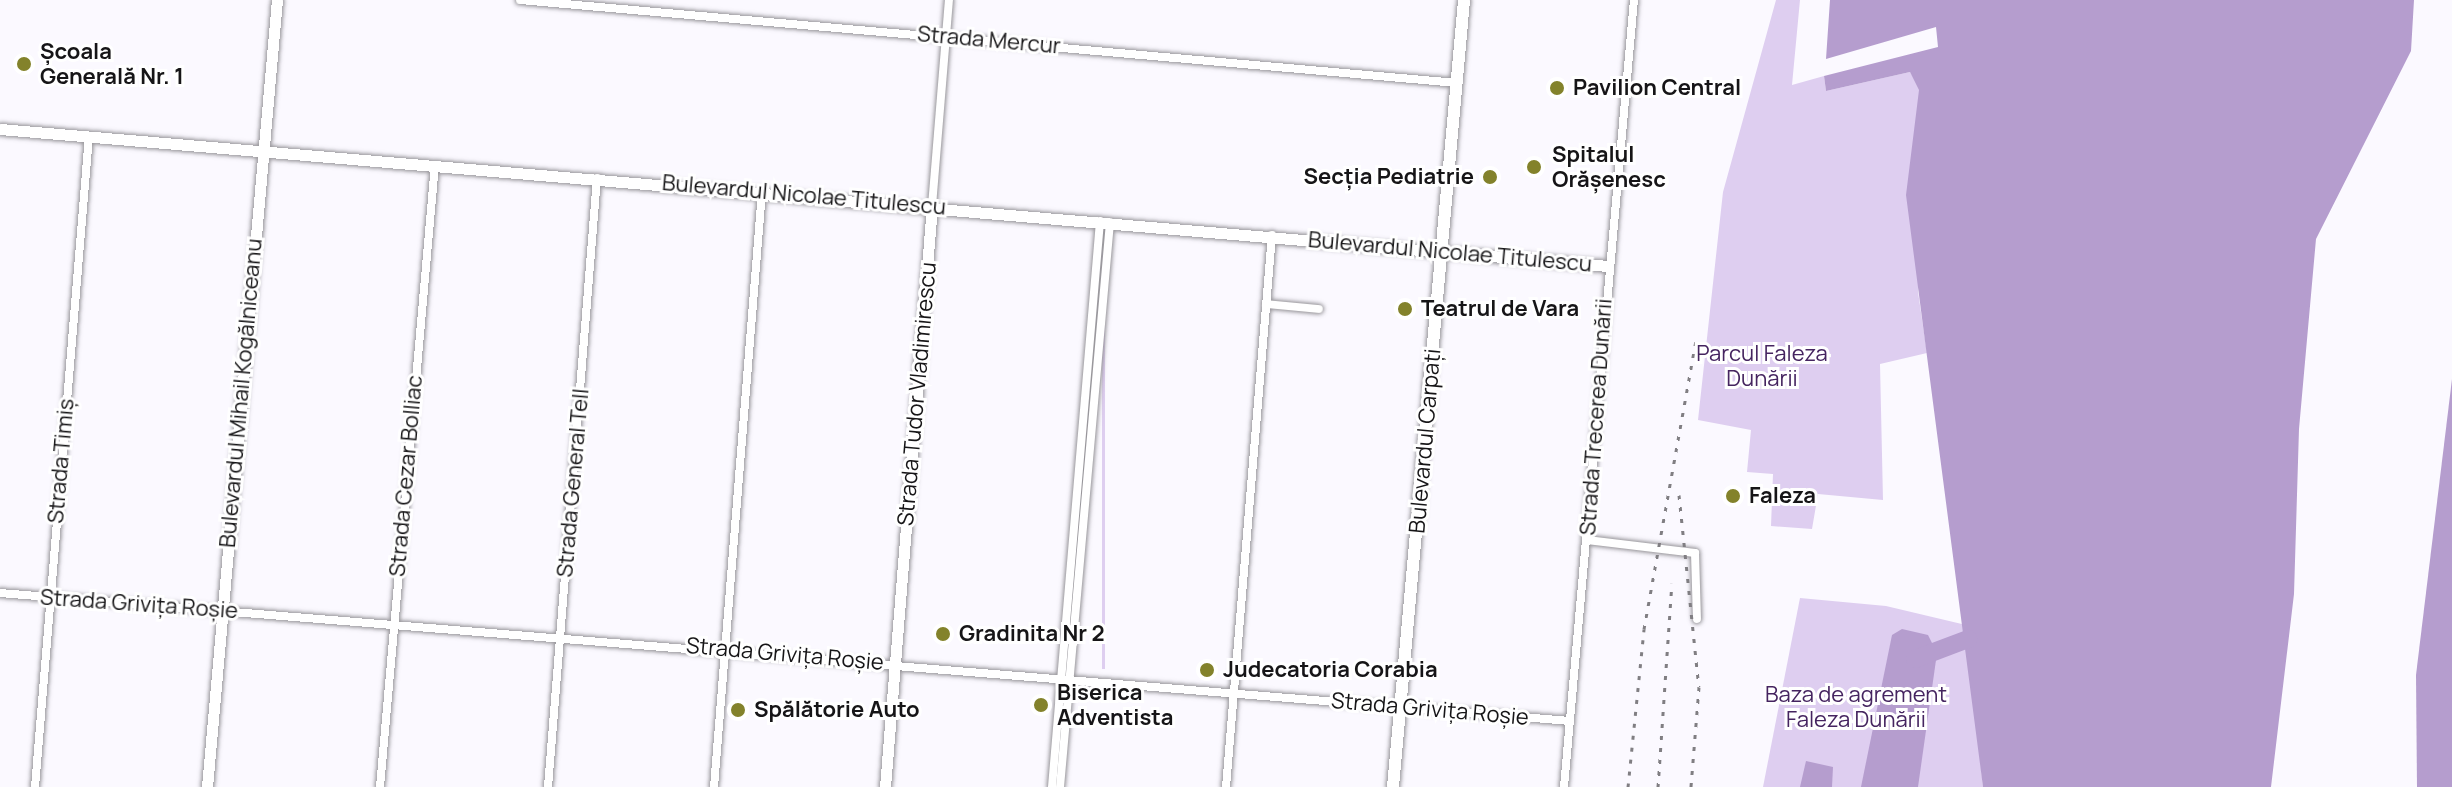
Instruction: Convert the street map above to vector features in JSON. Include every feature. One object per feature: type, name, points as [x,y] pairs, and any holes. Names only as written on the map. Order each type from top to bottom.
[{"type":"main road","name":"Bulevardul Carpați","points":[[1393,787],[1464,0]]},
{"type":"street","name":"Bulevardul Mihail Kogălniceanu","points":[[207,787],[277,0]]},
{"type":"street","name":"Strada Mercur","points":[[520,0],[1457,83]]},
{"type":"street","name":"Strada Tudor Vladimirescu","points":[[885,787],[949,0]]},
{"type":"street","name":"Strada Trecerea Dunării","points":[[1564,787],[1634,0]]},
{"type":"street","name":"Bulevardul Nicolae Titulescu","points":[[0,129],[1105,220],[1608,266]]},
{"type":"street","name":"Strada Timiș","points":[[35,787],[89,136]]},
{"type":"street","name":"Strada Cezar Bolliac","points":[[380,787],[435,165]]},
{"type":"street","name":"Strada General Tell","points":[[548,787],[597,178]]},
{"type":"street","points":[[714,787],[762,192]]},
{"type":"street","points":[[1052,787],[1105,220]]},
{"type":"street","points":[[1226,787],[1272,235]]},
{"type":"street","points":[[1266,304],[1319,309]]},
{"type":"street","points":[[1587,540],[1695,553],[1697,619]]},
{"type":"street","name":"Strada Grivița Roșie","points":[[0,593],[392,625],[560,635],[1569,721]]},
{"type":"street","points":[[1060,787],[1064,679]]},
{"type":"green space","name":"Parcul Faleza Dunării","points":[[1776,0],[1800,0],[1792,85],[1824,76],[1826,91],[1910,72],[1923,93],[1918,292],[1927,353],[1880,364],[1883,500],[1818,494],[1812,529],[1771,526],[1773,474],[1747,472],[1751,430],[1698,420],[1723,192]]},
{"type":"green space","points":[[1102,252],[1105,252],[1105,669],[1102,669]]},
{"type":"green space","name":"Baza de agrement Faleza Dunării","points":[[1800,598],[1886,606],[1966,625],[1983,787],[1763,787]]},
{"type":"shaded area","points":[[1830,0],[2414,0],[2411,51],[2316,239],[2299,429],[2294,594],[2271,787],[1983,787],[1906,195],[1919,90],[1910,72],[1826,91],[1824,76],[1938,47],[1936,27],[1826,59]]},
{"type":"shaded area","points":[[2452,379],[2452,787],[2417,787],[2416,675]]},
{"type":"shaded area","points":[[1902,629],[1928,635],[1937,653],[1918,787],[1861,787],[1892,635]]},
{"type":"shaded area","points":[[1806,761],[1833,767],[1832,787],[1800,787]]},
{"type":"waterway","points":[[1915,659],[1968,639]]},
{"type":"railway","points":[[1628,787],[1644,629],[1696,340]]},
{"type":"railway","points":[[1679,495],[1699,687],[1691,787]]},
{"type":"railway","points":[[1658,787],[1672,583]]},
{"type":"place","name":"Școala Generală Nr. 1","points":[[24,64]]},
{"type":"place","name":"Pavilion Central","points":[[1557,88]]},
{"type":"place","name":"Spitalul Orășenesc","points":[[1534,167]]},
{"type":"place","name":"Secția Pediatrie","points":[[1490,177]]},
{"type":"place","name":"Teatrul de Vara","points":[[1405,309]]},
{"type":"place","name":"Faleza","points":[[1733,496]]},
{"type":"place","name":"Gradinita Nr 2","points":[[943,634]]},
{"type":"place","name":"Judecatoria Corabia","points":[[1207,670]]},
{"type":"place","name":"Biserica Adventista","points":[[1041,705]]},
{"type":"place","name":"Spălătorie Auto","points":[[738,710]]}]
